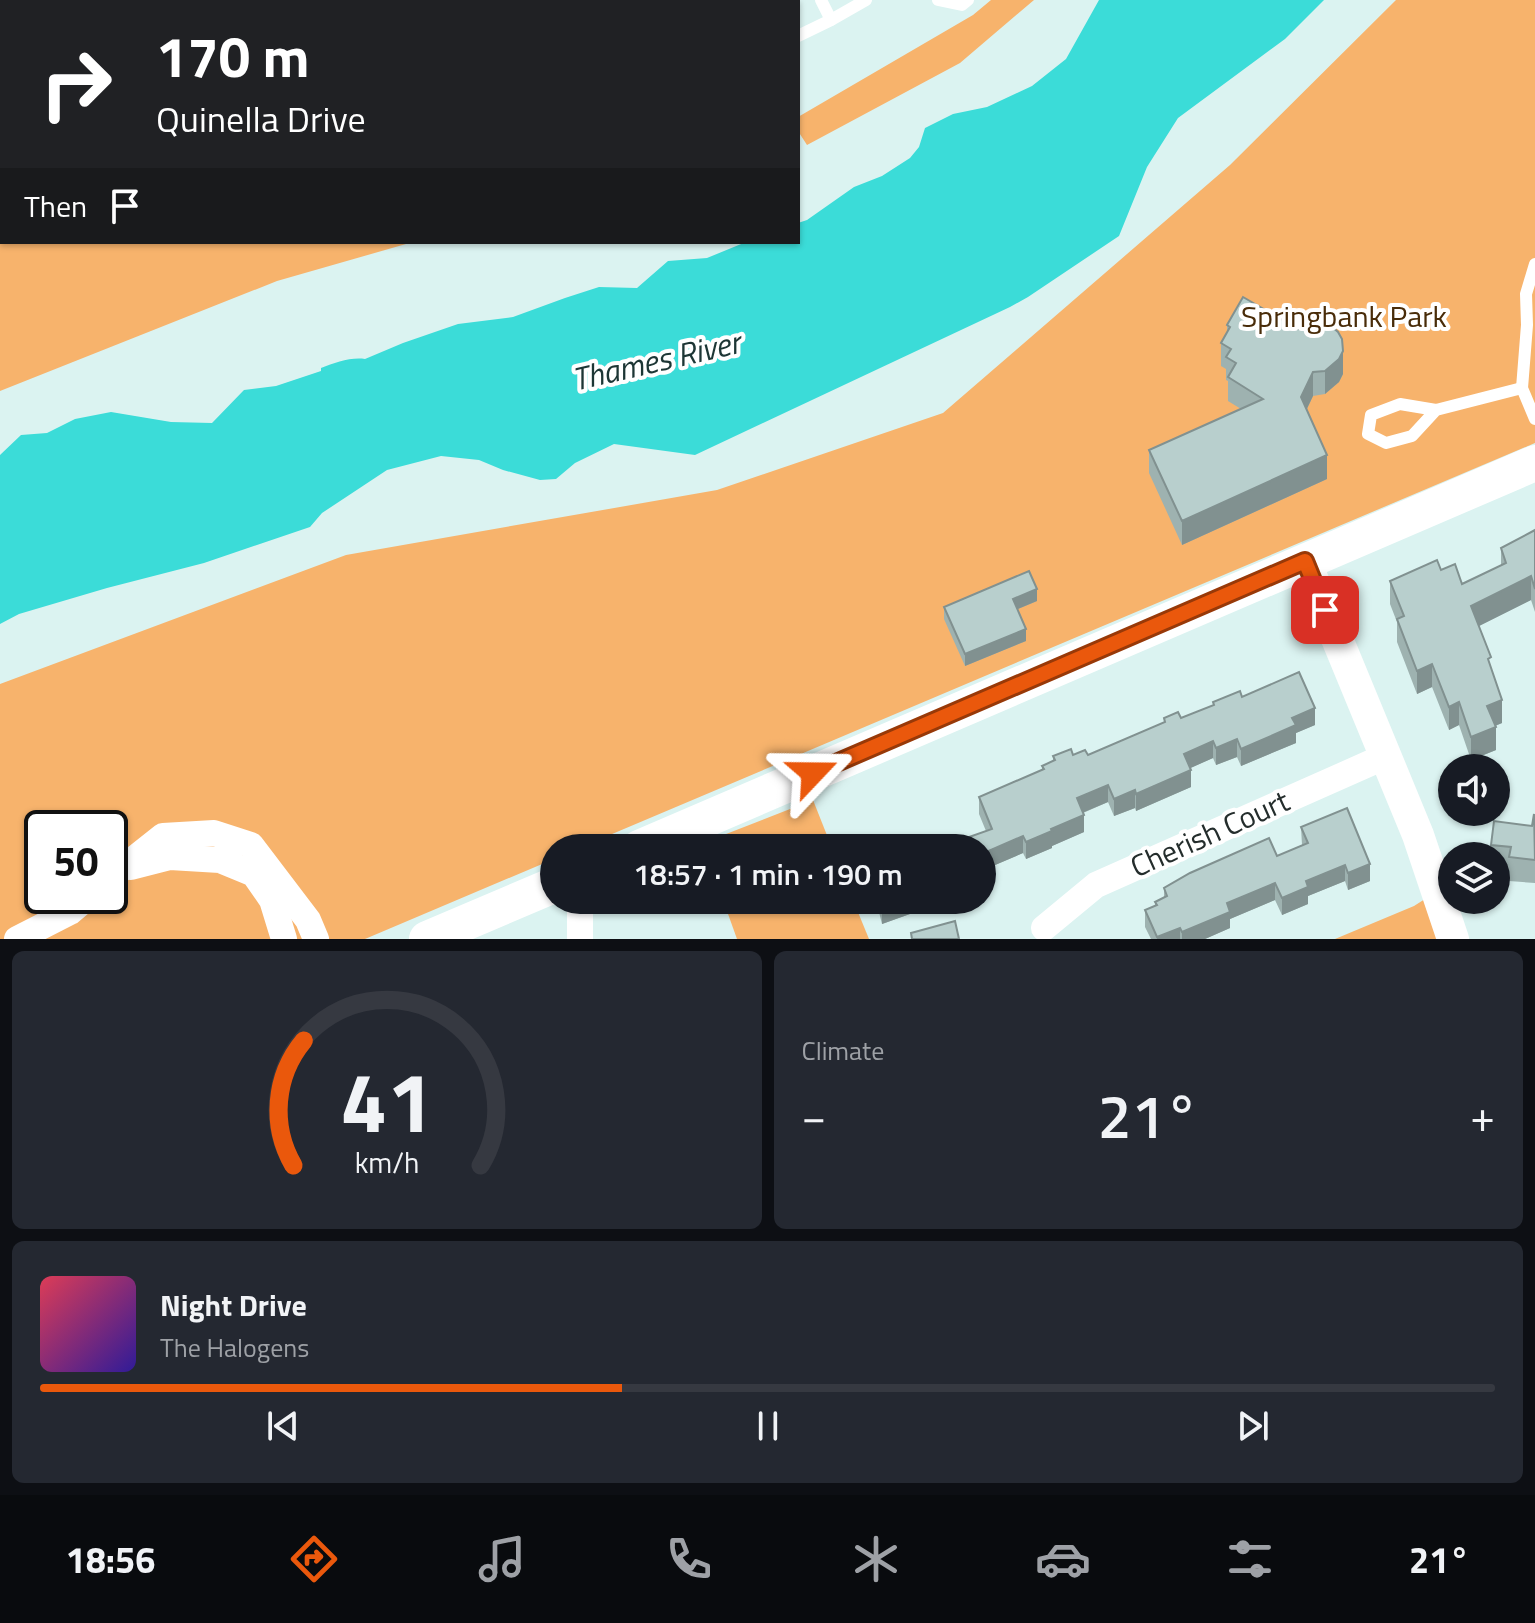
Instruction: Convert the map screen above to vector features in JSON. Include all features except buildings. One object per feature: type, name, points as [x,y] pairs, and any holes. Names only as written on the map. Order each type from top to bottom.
[{"type":"main road","points":[[671,834],[1535,463]]},
{"type":"main road","points":[[427,939],[540,891]]},
{"type":"street","points":[[1305,561],[1418,835],[1453,939]]},
{"type":"street","name":"Cherish Court","points":[[1044,928],[1096,885],[1386,756]]},
{"type":"street","points":[[128,864],[163,836],[214,833],[251,845],[308,920],[316,939]]},
{"type":"street","points":[[128,870],[170,857],[220,860],[254,874],[272,900],[284,939]]},
{"type":"street","points":[[17,939],[66,914]]},
{"type":"street","points":[[580,914],[580,939]]},
{"type":"lane","points":[[821,0],[831,20]]},
{"type":"lane","points":[[800,35],[866,0]]},
{"type":"lane","points":[[938,0],[965,3]]},
{"type":"lane","points":[[1535,264],[1526,294],[1531,324],[1522,388],[1535,419]]},
{"type":"lane","points":[[1436,410],[1412,436],[1386,443],[1368,434],[1371,415],[1400,404],[1436,410],[1522,388]]},
{"type":"green space","points":[[991,0],[1034,0],[960,63],[807,145],[800,134],[800,116],[973,15]]},
{"type":"green space","name":"Springbank Park","points":[[1396,0],[1535,0],[1535,443],[612,834],[540,834],[540,865],[365,939],[0,939],[0,684],[346,555],[717,490],[943,413],[1230,165]]},
{"type":"green space","points":[[0,244],[406,244],[277,281],[0,391]]},
{"type":"green space","points":[[813,800],[826,834],[726,834]]},
{"type":"green space","points":[[1425,899],[1438,939],[1335,939],[1414,906]]},
{"type":"green space","points":[[728,914],[859,914],[869,939],[737,939]]},
{"type":"water","name":"Thames River","points":[[1099,0],[1324,0],[1285,39],[1178,118],[1147,167],[1119,236],[1010,307],[695,455],[614,444],[575,463],[556,479],[540,480],[479,460],[441,456],[387,470],[322,513],[310,527],[204,563],[19,614],[0,624],[0,455],[21,435],[47,433],[75,419],[111,412],[171,422],[212,423],[244,390],[276,386],[321,371],[321,368],[337,362],[365,359],[458,324],[513,317],[599,287],[637,288],[668,261],[707,258],[741,244],[800,244],[800,222],[854,187],[882,176],[910,158],[919,147],[925,128],[953,114],[987,107],[1032,86],[1066,59]]},
{"type":"route","points":[[813,773],[1305,561],[1325,610]]}]
